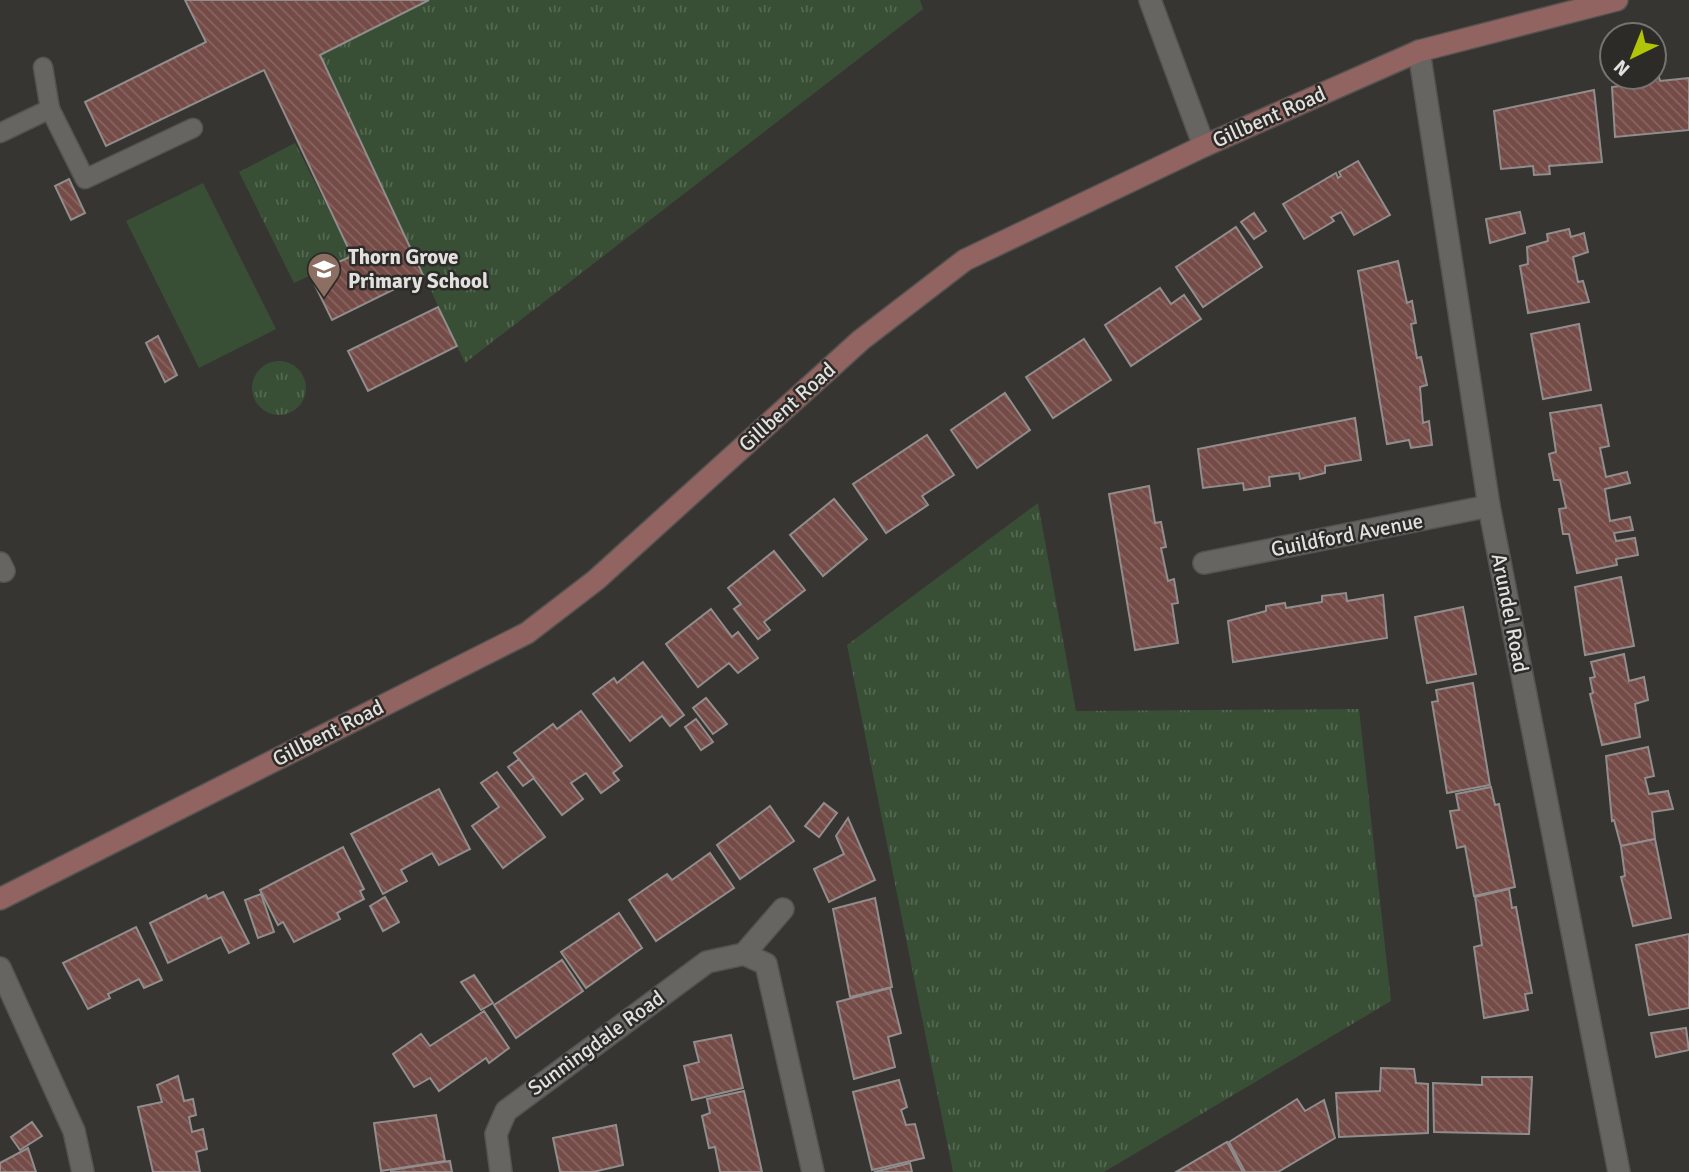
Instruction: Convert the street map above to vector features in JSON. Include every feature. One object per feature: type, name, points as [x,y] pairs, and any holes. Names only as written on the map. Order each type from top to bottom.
[{"type":"street","points":[[1150,0],[1204,146]]},
{"type":"street","name":"Gillbent Road","points":[[0,900],[527,633],[596,580],[862,340],[965,260],[1204,146],[1419,51],[1617,0]]},
{"type":"street","name":"Arundel Road","points":[[1419,51],[1489,506],[1619,1172]]},
{"type":"street","name":"Guildford Avenue","points":[[1204,563],[1489,506]]},
{"type":"street","points":[[783,909],[744,954],[766,964],[813,1172]]},
{"type":"street","name":"Sunningdale Road","points":[[501,1172],[496,1135],[506,1111],[707,962],[744,954]]},
{"type":"street","points":[[0,968],[74,1131],[83,1172]]},
{"type":"lane","points":[[43,67],[50,109],[85,179],[193,128]]},
{"type":"lane","points":[[0,133],[50,109]]},
{"type":"green space","points":[[429,0],[920,0],[923,9],[465,363],[320,55]]},
{"type":"green space","points":[[295,143],[352,256],[294,283],[239,172]]},
{"type":"green space","points":[[203,183],[276,329],[199,368],[126,221]]},
{"type":"green space","points":[[279,361],[298,369],[306,388],[298,407],[279,415],[260,407],[252,388],[260,369]]},
{"type":"green space","points":[[1038,503],[1076,711],[1359,709],[1391,1001],[1104,1172],[953,1172],[847,645]]},
{"type":"building","points":[[185,0],[429,0],[320,55],[423,275],[332,320],[310,275],[352,256],[264,70],[106,146],[85,102],[206,42]]},
{"type":"building","points":[[1689,78],[1689,130],[1615,137],[1612,91],[1668,91],[1668,80]]},
{"type":"building","points":[[1594,90],[1602,162],[1549,166],[1550,174],[1534,175],[1533,166],[1501,169],[1494,111]]},
{"type":"building","points":[[1358,161],[1390,215],[1354,235],[1341,212],[1331,217],[1334,221],[1304,239],[1283,204],[1336,173],[1338,178],[1341,176],[1339,172]]},
{"type":"building","points":[[69,179],[85,213],[71,220],[55,186]]},
{"type":"building","points":[[1520,212],[1525,233],[1490,243],[1486,219]]},
{"type":"building","points":[[1254,213],[1266,231],[1254,239],[1241,222]]},
{"type":"building","points":[[1236,227],[1262,267],[1203,307],[1176,267]]},
{"type":"building","points":[[1569,229],[1571,237],[1584,233],[1588,252],[1573,257],[1578,282],[1583,281],[1589,302],[1528,313],[1520,266],[1528,264],[1527,247],[1548,241],[1547,234]]},
{"type":"building","points":[[1398,261],[1407,303],[1412,301],[1416,323],[1411,324],[1417,358],[1421,357],[1427,385],[1420,387],[1423,423],[1429,421],[1432,445],[1411,448],[1409,440],[1387,444],[1358,271]]},
{"type":"building","points":[[1160,288],[1171,304],[1184,295],[1201,319],[1131,366],[1105,325]]},
{"type":"building","points":[[438,307],[457,346],[368,391],[348,351]]},
{"type":"building","points":[[1579,324],[1591,390],[1543,399],[1531,334]]},
{"type":"building","points":[[158,336],[177,375],[165,382],[146,343]]},
{"type":"building","points":[[1084,339],[1111,380],[1053,418],[1026,377]]},
{"type":"building","points":[[1005,393],[1030,430],[977,468],[951,430]]},
{"type":"building","points":[[1601,405],[1609,446],[1600,448],[1606,477],[1627,472],[1630,483],[1605,489],[1610,521],[1630,517],[1633,530],[1614,533],[1616,541],[1635,538],[1638,555],[1616,559],[1617,565],[1577,573],[1569,534],[1563,534],[1559,509],[1566,508],[1560,480],[1554,480],[1549,454],[1556,452],[1550,413]]},
{"type":"building","points":[[1355,418],[1361,460],[1325,466],[1325,473],[1300,479],[1299,473],[1269,477],[1270,486],[1244,490],[1243,483],[1203,488],[1198,449]]},
{"type":"building","points":[[927,435],[954,475],[922,496],[928,505],[886,533],[853,484]]},
{"type":"building","points":[[1149,486],[1155,523],[1161,522],[1166,547],[1161,548],[1168,581],[1174,579],[1178,603],[1172,604],[1178,643],[1135,650],[1109,494]]},
{"type":"building","points":[[834,499],[867,539],[823,576],[790,535]]},
{"type":"building","points":[[774,551],[805,590],[764,622],[770,630],[758,639],[734,609],[741,604],[728,588]]},
{"type":"building","points":[[1621,577],[1634,646],[1585,655],[1575,587]]},
{"type":"building","points":[[1346,593],[1347,601],[1383,595],[1387,638],[1233,662],[1228,621],[1266,611],[1266,606],[1285,603],[1286,608],[1322,602],[1322,596]]},
{"type":"building","points":[[1463,607],[1476,674],[1427,683],[1415,617]]},
{"type":"building","points":[[711,609],[732,637],[738,632],[758,658],[738,673],[729,663],[698,687],[666,644]]},
{"type":"building","points":[[1624,654],[1629,681],[1644,677],[1648,700],[1635,704],[1640,737],[1602,745],[1590,694],[1593,693],[1590,678],[1595,677],[1591,662]]},
{"type":"building","points":[[643,662],[684,715],[670,726],[662,716],[630,741],[593,694],[614,678],[617,683]]},
{"type":"building","points":[[1473,683],[1490,785],[1447,793],[1432,702],[1438,701],[1436,690]]},
{"type":"building","points":[[706,698],[727,724],[713,734],[693,708]]},
{"type":"building","points":[[581,711],[622,766],[613,773],[619,780],[601,793],[586,773],[571,783],[583,799],[562,815],[514,753],[553,724],[557,729]]},
{"type":"building","points":[[696,719],[713,742],[701,750],[685,727]]},
{"type":"building","points":[[1648,747],[1654,776],[1645,778],[1649,794],[1668,791],[1673,809],[1652,812],[1655,839],[1621,846],[1614,820],[1612,821],[1606,756]]},
{"type":"building","points":[[519,759],[534,778],[523,786],[508,767]]},
{"type":"building","points":[[497,772],[545,837],[503,868],[472,826],[499,807],[481,783]]},
{"type":"building","points":[[1491,787],[1495,805],[1499,804],[1515,887],[1474,896],[1465,846],[1457,848],[1450,811],[1459,810],[1456,794]]},
{"type":"building","points":[[439,789],[470,849],[439,865],[432,853],[401,870],[407,881],[383,894],[351,834]]},
{"type":"building","points":[[824,803],[837,813],[819,837],[805,826]]},
{"type":"building","points":[[770,806],[794,841],[740,879],[717,845]]},
{"type":"building","points":[[848,818],[875,880],[829,902],[814,869],[844,854],[836,836]]},
{"type":"building","points":[[1655,839],[1671,918],[1633,926],[1621,877],[1625,876],[1621,846]]},
{"type":"building","points":[[343,847],[364,889],[360,891],[364,899],[337,913],[340,919],[294,942],[283,922],[278,925],[260,890]]},
{"type":"building","points":[[710,853],[734,888],[656,941],[629,900],[667,874],[672,880]]},
{"type":"building","points":[[1509,889],[1512,908],[1516,907],[1532,993],[1525,994],[1528,1010],[1484,1018],[1474,947],[1482,945],[1475,897]]},
{"type":"building","points":[[223,892],[249,943],[229,953],[221,937],[168,963],[150,923],[206,895],[208,899]]},
{"type":"building","points":[[261,894],[274,932],[258,938],[245,900]]},
{"type":"building","points":[[385,897],[399,922],[383,931],[370,906]]},
{"type":"building","points":[[875,898],[892,987],[850,997],[833,909]]},
{"type":"building","points":[[619,913],[642,948],[586,988],[561,952]]},
{"type":"building","points":[[136,927],[162,980],[144,988],[139,979],[108,994],[110,998],[88,1009],[63,963]]},
{"type":"building","points":[[1689,934],[1689,1008],[1649,1015],[1636,945]]},
{"type":"building","points":[[562,960],[583,991],[516,1038],[494,1005]]},
{"type":"building","points":[[474,975],[493,1003],[481,1010],[461,982]]},
{"type":"building","points":[[890,988],[901,1033],[888,1037],[895,1067],[854,1079],[837,1002]]},
{"type":"building","points":[[484,1011],[509,1048],[489,1063],[486,1058],[439,1091],[430,1078],[414,1087],[393,1054],[421,1034],[430,1046]]},
{"type":"building","points":[[1686,1028],[1689,1050],[1656,1057],[1651,1033]]},
{"type":"building","points":[[731,1035],[743,1088],[692,1100],[684,1066],[699,1062],[694,1042]]},
{"type":"building","points":[[1381,1068],[1414,1069],[1416,1083],[1428,1084],[1428,1133],[1339,1137],[1336,1093],[1380,1091]]},
{"type":"building","points":[[178,1076],[184,1101],[193,1099],[196,1115],[189,1117],[192,1132],[203,1129],[207,1149],[196,1152],[200,1172],[153,1172],[138,1107],[162,1102],[157,1085]]},
{"type":"building","points":[[1482,1077],[1532,1077],[1529,1134],[1434,1132],[1433,1083],[1482,1085]]},
{"type":"building","points":[[899,1080],[907,1107],[901,1110],[906,1125],[915,1124],[924,1158],[872,1170],[853,1092]]},
{"type":"building","points":[[744,1091],[762,1172],[720,1172],[715,1147],[709,1148],[702,1116],[710,1113],[707,1099]]},
{"type":"building","points":[[1297,1099],[1305,1111],[1324,1100],[1335,1138],[1278,1172],[1245,1172],[1229,1142]]},
{"type":"building","points":[[436,1115],[445,1161],[381,1171],[374,1123]]},
{"type":"building","points":[[32,1122],[42,1136],[20,1150],[11,1137]]},
{"type":"building","points":[[616,1125],[623,1165],[593,1172],[560,1172],[553,1138]]},
{"type":"building","points":[[1227,1142],[1243,1172],[1176,1172]]},
{"type":"building","points":[[28,1148],[36,1172],[0,1172],[0,1163]]},
{"type":"building","points":[[450,1161],[452,1172],[391,1172],[391,1170]]},
{"type":"building","points":[[910,1163],[912,1172],[874,1172]]},
{"type":"place","name":"Thorn Grove Primary School","points":[[324,299]]}]
